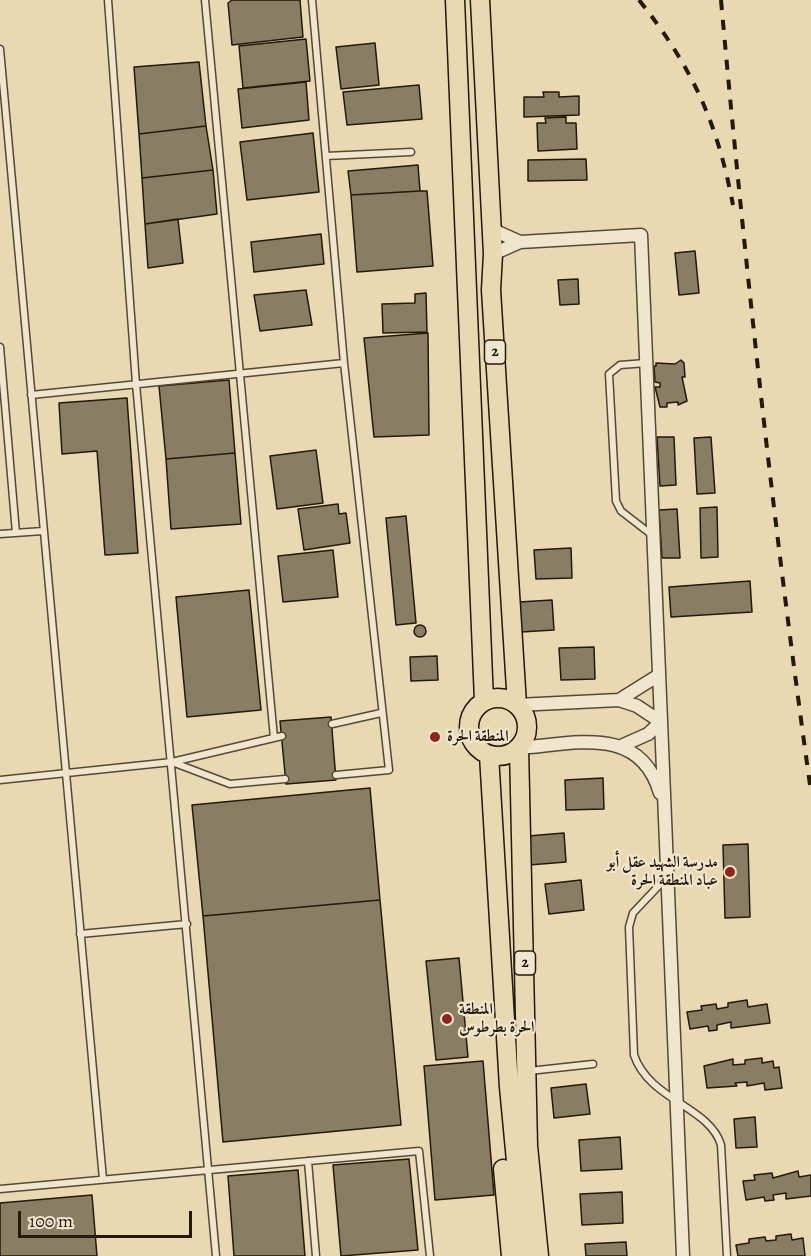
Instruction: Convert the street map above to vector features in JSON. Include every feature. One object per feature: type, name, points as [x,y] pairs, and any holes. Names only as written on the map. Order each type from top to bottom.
[{"type":"main road","points":[[455,0],[484,701]]},
{"type":"main road","name":"2","points":[[480,0],[493,254],[491,290],[517,705]]},
{"type":"main road","points":[[495,698],[517,705],[527,722],[527,732],[519,748],[500,757],[489,755],[473,744],[469,735],[471,715],[484,701],[495,698]]},
{"type":"main road","name":"2","points":[[519,748],[528,1079],[523,1178]]},
{"type":"main road","points":[[489,755],[508,1087],[539,1256]]},
{"type":"main road","points":[[528,1079],[551,1256]]},
{"type":"main road","points":[[508,1087],[504,1105],[503,1150],[511,1256]]},
{"type":"main road","points":[[523,1178],[525,1256]]},
{"type":"street","points":[[491,229],[520,242]]},
{"type":"street","points":[[493,254],[520,242],[641,235],[682,1256]]},
{"type":"street","points":[[619,700],[659,675]]},
{"type":"street","points":[[517,705],[619,700],[636,706],[661,722]]},
{"type":"street","points":[[621,746],[648,734],[661,722]]},
{"type":"street","points":[[519,748],[599,742],[621,746],[638,754],[650,767],[664,806]]},
{"type":"lane","points":[[108,0],[136,384],[216,1256]]},
{"type":"lane","points":[[205,0],[274,738]]},
{"type":"lane","points":[[312,0],[344,363],[389,771],[336,775]]},
{"type":"lane","points":[[0,49],[103,1179]]},
{"type":"lane","points":[[326,156],[411,152]]},
{"type":"lane","points":[[0,347],[16,533]]},
{"type":"lane","points":[[32,395],[344,363]]},
{"type":"lane","points":[[646,363],[620,365],[609,374],[616,501],[621,511],[653,536]]},
{"type":"lane","points":[[0,534],[43,531]]},
{"type":"lane","points":[[332,724],[381,712]]},
{"type":"lane","points":[[0,780],[172,762],[282,736]]},
{"type":"lane","points":[[172,762],[230,784],[285,779]]},
{"type":"lane","points":[[667,876],[633,913],[629,927],[634,1055],[639,1071],[676,1104],[711,1125],[717,1133],[721,1145],[727,1256]]},
{"type":"lane","points":[[80,934],[187,924]]},
{"type":"lane","points":[[528,1079],[593,1065]]},
{"type":"lane","points":[[0,1189],[419,1151],[430,1256]]},
{"type":"lane","points":[[308,1161],[316,1256]]},
{"type":"building","points":[[232,0],[300,0],[303,37],[232,45],[228,3]]},
{"type":"building","points":[[306,39],[310,81],[243,88],[239,46]]},
{"type":"building","points":[[375,43],[379,85],[341,89],[336,47]]},
{"type":"building","points":[[199,62],[206,126],[139,134],[134,67]]},
{"type":"building","points":[[306,82],[309,120],[242,128],[238,89]]},
{"type":"building","points":[[419,85],[422,119],[347,125],[343,92]]},
{"type":"building","points":[[543,92],[559,92],[559,97],[579,96],[579,115],[524,117],[524,97],[544,97]]},
{"type":"building","points":[[566,117],[566,123],[576,123],[577,149],[538,151],[537,123],[546,123],[545,118]]},
{"type":"building","points":[[206,126],[213,170],[142,178],[139,134]]},
{"type":"building","points":[[313,133],[319,192],[247,200],[240,142]]},
{"type":"building","points":[[586,159],[587,180],[528,181],[528,160]]},
{"type":"building","points":[[418,165],[420,191],[351,195],[348,171]]},
{"type":"building","points":[[213,170],[217,214],[145,224],[142,178]]},
{"type":"building","points":[[427,191],[433,266],[357,272],[351,195]]},
{"type":"building","points":[[178,219],[183,263],[148,268],[145,224]]},
{"type":"building","points":[[321,234],[324,264],[254,272],[251,242]]},
{"type":"building","points":[[695,251],[699,293],[679,295],[675,253]]},
{"type":"building","points":[[578,279],[579,304],[560,305],[558,280]]},
{"type":"building","points":[[306,290],[312,325],[260,331],[254,295]]},
{"type":"building","points":[[426,293],[427,332],[383,333],[382,304],[415,303],[415,294]]},
{"type":"building","points":[[428,333],[429,435],[374,437],[364,338]]},
{"type":"building","points":[[681,360],[684,363],[685,377],[682,377],[687,401],[678,405],[678,402],[667,403],[667,407],[660,407],[655,387],[660,387],[660,383],[655,382],[654,366],[656,363],[675,364]]},
{"type":"building","points":[[229,380],[235,453],[166,459],[159,386]]},
{"type":"building","points":[[127,398],[138,553],[105,555],[97,451],[62,454],[59,403]]},
{"type":"building","points":[[657,437],[674,437],[676,485],[660,486]]},
{"type":"building","points":[[711,437],[715,493],[697,494],[694,438]]},
{"type":"building","points":[[316,450],[323,503],[277,509],[270,456]]},
{"type":"building","points":[[235,453],[241,524],[171,529],[166,459]]},
{"type":"building","points":[[338,504],[339,514],[346,513],[350,543],[304,550],[298,509]]},
{"type":"building","points":[[717,507],[718,557],[701,558],[700,508]]},
{"type":"building","points":[[677,509],[680,558],[662,558],[659,510]]},
{"type":"building","points":[[406,516],[416,623],[396,625],[386,518]]},
{"type":"building","points":[[571,548],[572,578],[536,579],[534,550]]},
{"type":"building","points":[[333,550],[338,597],[283,602],[278,556]]},
{"type":"building","points":[[750,581],[752,612],[671,617],[669,587]]},
{"type":"building","points":[[249,590],[261,710],[187,717],[176,597]]},
{"type":"building","points":[[552,600],[554,630],[521,632],[519,602]]},
{"type":"building","points":[[422,625],[426,631],[422,637],[418,637],[414,629]]},
{"type":"building","points":[[594,647],[595,679],[561,680],[559,648]]},
{"type":"building","points":[[437,656],[438,680],[411,681],[410,657]]},
{"type":"building","points":[[331,717],[336,780],[286,784],[280,721]]},
{"type":"building","points":[[603,778],[604,809],[566,810],[565,780]]},
{"type":"building","points":[[370,788],[380,900],[203,916],[192,805]]},
{"type":"building","points":[[564,833],[566,862],[529,865],[528,836]]},
{"type":"building","points":[[748,844],[750,917],[725,918],[723,845]]},
{"type":"building","points":[[581,880],[584,910],[549,914],[545,884]]},
{"type":"building","points":[[380,900],[401,1125],[223,1142],[203,916]]},
{"type":"building","points":[[459,958],[468,1057],[436,1060],[426,961]]},
{"type":"building","points":[[747,1000],[748,1007],[767,1004],[770,1023],[731,1028],[731,1022],[717,1025],[717,1030],[709,1031],[708,1026],[690,1029],[687,1012],[702,1010],[701,1006],[716,1004],[717,1009],[728,1007],[728,1003]]},
{"type":"building","points":[[762,1058],[762,1063],[773,1061],[774,1068],[779,1067],[782,1088],[765,1090],[764,1083],[747,1086],[747,1082],[735,1083],[737,1086],[707,1088],[704,1066],[733,1059],[733,1065],[745,1064],[745,1060]]},
{"type":"building","points":[[483,1061],[494,1195],[435,1200],[424,1066]]},
{"type":"building","points":[[586,1084],[590,1114],[554,1118],[551,1088]]},
{"type":"building","points":[[755,1117],[757,1147],[736,1148],[734,1119]]},
{"type":"building","points":[[620,1137],[622,1169],[581,1171],[579,1140]]},
{"type":"building","points":[[409,1159],[418,1250],[341,1256],[333,1165]]},
{"type":"building","points":[[298,1170],[305,1256],[234,1256],[228,1176]]},
{"type":"building","points":[[798,1171],[799,1177],[811,1175],[811,1196],[786,1199],[786,1193],[773,1195],[774,1200],[765,1201],[764,1197],[746,1200],[743,1181],[755,1180],[754,1175],[772,1173],[773,1178]]},
{"type":"building","points":[[622,1192],[623,1223],[582,1225],[580,1194]]},
{"type":"building","points":[[92,1195],[97,1256],[0,1256],[0,1203]]},
{"type":"building","points":[[791,1234],[792,1240],[803,1238],[805,1256],[738,1256],[736,1245],[749,1243],[749,1239],[765,1237],[766,1241],[776,1240],[776,1236]]},
{"type":"building","points":[[626,1242],[627,1256],[586,1256],[585,1244]]},
{"type":"railway","points":[[639,0],[674,48],[700,96],[719,147],[733,205]]},
{"type":"railway","points":[[721,0],[761,397],[811,792]]},
{"type":"place","name":"المنطقة الحرة","points":[[435,737]]},
{"type":"place","name":"مدرسة الشهيد عقل أبو عباد المنطقة الحرة","points":[[730,872]]},
{"type":"place","name":"المنطقة الحرة بطرطوس","points":[[447,1019]]}]
